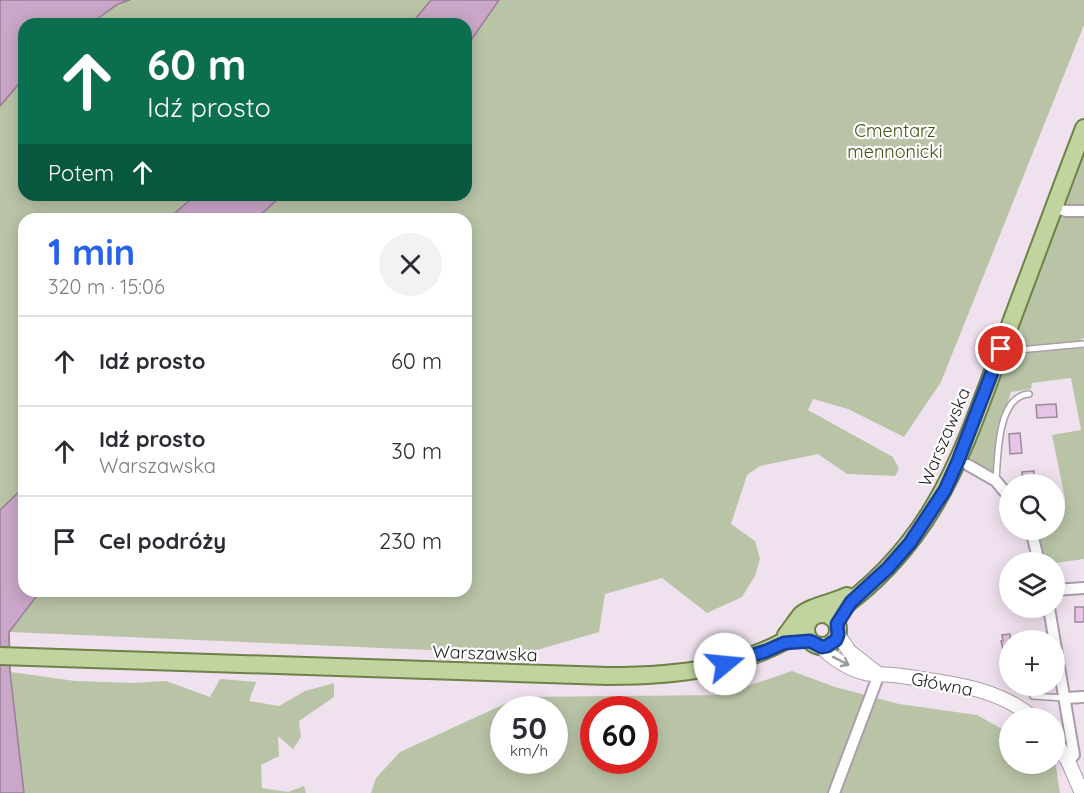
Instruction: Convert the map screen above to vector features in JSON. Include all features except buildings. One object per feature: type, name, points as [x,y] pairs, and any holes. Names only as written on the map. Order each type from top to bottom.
[{"type":"main road","name":"Warszawska","points":[[835,625],[851,602],[888,568],[910,543],[945,490],[1084,128]]},
{"type":"main road","points":[[779,645],[801,615],[812,608],[832,603],[871,584]]},
{"type":"main road","points":[[825,614],[835,625],[832,644],[812,639],[810,619],[814,615],[825,614]]},
{"type":"main road","name":"Główna","points":[[835,625],[850,652],[879,674]]},
{"type":"main road","name":"Warszawska","points":[[0,656],[653,676],[725,664],[779,645],[812,639]]},
{"type":"main road","name":"Główna","points":[[812,639],[828,655],[862,672],[954,685],[991,694],[1009,701],[1019,708]]},
{"type":"main road","points":[[1065,756],[1082,793]]},
{"type":"street","points":[[1054,208],[1084,211]]},
{"type":"street","points":[[968,465],[999,485]]},
{"type":"street","points":[[1065,589],[1084,588]]},
{"type":"street","points":[[1051,618],[1074,755],[1068,760]]},
{"type":"street","points":[[834,793],[879,674]]},
{"type":"street","points":[[1065,698],[1084,697]]},
{"type":"lane","points":[[1001,349],[1007,351],[1084,345]]},
{"type":"lane","points":[[996,481],[1001,430],[1007,408],[1022,395],[1029,394]]},
{"type":"lane","points":[[1033,696],[1065,698]]},
{"type":"green space","name":"Cmentarz mennonicki","points":[[0,0],[1084,0],[1084,25],[941,382],[904,437],[848,409],[813,399],[808,410],[893,457],[899,469],[895,476],[847,474],[818,454],[760,466],[747,475],[731,524],[755,541],[760,559],[755,576],[742,597],[707,613],[662,578],[605,594],[599,632],[523,654],[10,632],[11,672],[75,681],[133,683],[166,681],[210,697],[220,679],[256,682],[249,701],[279,706],[305,691],[334,683],[334,697],[299,721],[301,737],[293,749],[278,736],[279,756],[261,765],[262,788],[288,792],[304,786],[306,793],[0,793]]},
{"type":"green space","points":[[1084,151],[1084,206],[1064,206]]},
{"type":"green space","points":[[1059,215],[1084,216],[1084,338],[1081,339],[1078,348],[1084,348],[1084,559],[1065,562],[1065,552],[1042,552],[1039,540],[1065,540],[1065,474],[1060,474],[1052,435],[1081,430],[1071,378],[1032,383],[1031,389],[1011,392],[998,434],[994,477],[969,461],[1008,353],[1031,347],[1011,348]]},
{"type":"green space","points":[[792,671],[835,687],[899,704],[977,715],[999,727],[999,774],[1057,774],[1060,793],[371,793],[376,778],[400,752],[490,711],[490,774],[568,774],[568,697],[580,696],[580,774],[658,774],[658,696],[620,696],[721,695]]},
{"type":"shaded area","points":[[0,0],[130,0],[118,4],[98,18],[18,18],[18,85],[0,106]]},
{"type":"shaded area","points":[[431,0],[499,0],[472,39],[472,18],[416,18]]},
{"type":"shaded area","points":[[189,201],[276,201],[262,213],[175,213]]},
{"type":"shaded area","points":[[18,493],[18,597],[36,597],[9,632],[10,672],[24,793],[0,793],[0,510]]},
{"type":"route","points":[[725,664],[784,643],[810,641],[822,647],[836,640],[837,624],[851,602],[888,568],[910,543],[930,516],[945,490],[1001,349]]}]
